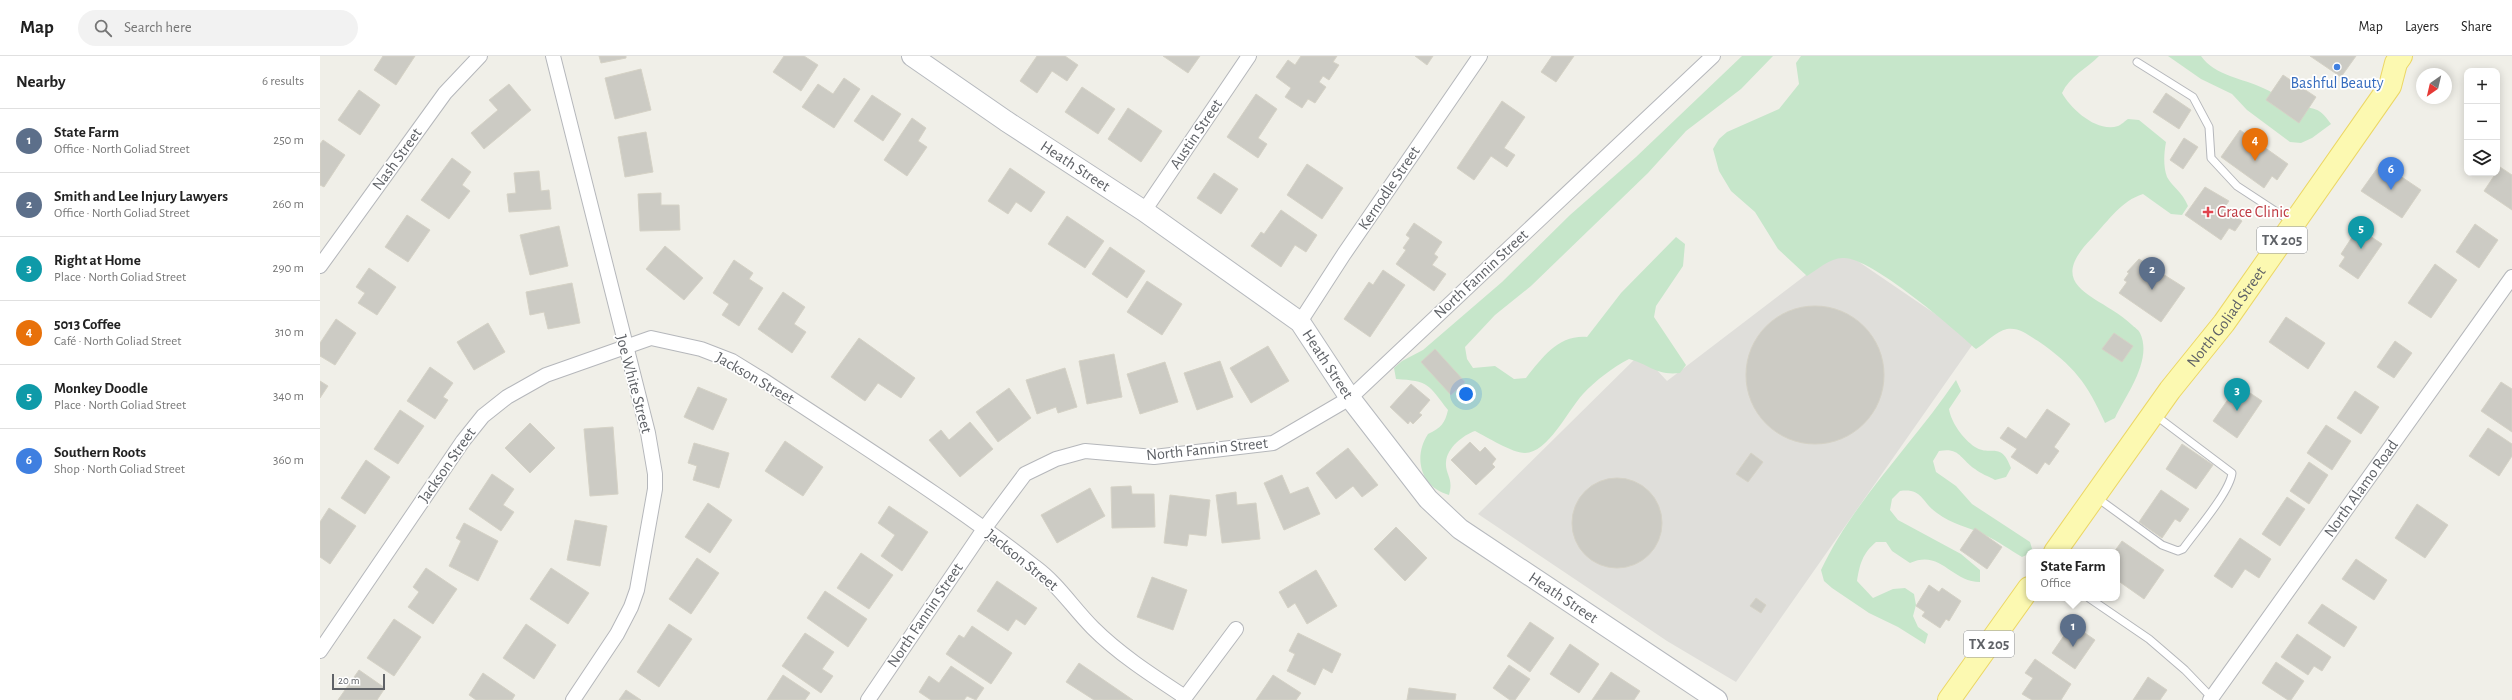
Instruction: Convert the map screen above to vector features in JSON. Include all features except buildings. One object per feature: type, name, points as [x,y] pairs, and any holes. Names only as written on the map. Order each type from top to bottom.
[{"type":"main road","name":"North Goliad Street","points":[[2057,549],[2153,414],[2224,323],[2390,86],[2396,63],[2400,56]]},
{"type":"main road","name":"TX 205","points":[[2390,86],[2407,71],[2418,56]]},
{"type":"main road","name":"TX 205","points":[[1949,700],[2026,592]]},
{"type":"street","name":"Nash Street","points":[[320,266],[445,93],[480,56]]},
{"type":"street","name":"Joe White Street","points":[[553,56],[624,346],[648,433],[655,474],[655,489],[637,590],[631,607],[617,634],[573,700]]},
{"type":"street","name":"Heath Street","points":[[912,56],[1006,121],[1144,211],[1300,322],[1350,398],[1428,499],[1460,528],[1717,700]]},
{"type":"street","name":"Austin Street","points":[[1144,211],[1249,56]]},
{"type":"street","name":"Kernodle Street","points":[[1300,322],[1344,254],[1480,56]]},
{"type":"street","name":"North Fannin Street","points":[[868,700],[984,529],[1025,474],[1056,459],[1085,451],[1154,457],[1273,443],[1350,398],[1713,56]]},
{"type":"street","name":"North Alamo Road","points":[[2211,699],[2512,277]]},
{"type":"street","name":"Jackson Street","points":[[320,651],[454,454],[483,416],[507,397],[546,375],[624,346],[651,338],[701,349],[732,362],[764,380],[984,529],[1036,568],[1062,591],[1092,627],[1116,650],[1184,699]]},
{"type":"street","points":[[1184,699],[1236,629]]},
{"type":"lane","points":[[2137,62],[2193,97],[2209,127],[2211,158],[2237,186],[2294,223]]},
{"type":"lane","points":[[2094,496],[2162,545],[2178,551],[2183,549],[2228,487],[2232,473],[2153,414]]},
{"type":"lane","points":[[2093,601],[2149,639],[2185,670],[2211,699]]},
{"type":"shaded area","points":[[1840,249],[1975,341],[1736,682],[1667,641],[1478,514],[1641,353],[1667,381]]},
{"type":"green space","points":[[1742,56],[1773,56],[1741,89],[1686,131],[1648,173],[1531,286],[1495,315],[1465,347],[1467,359],[1473,368],[1495,366],[1514,379],[1526,378],[1545,355],[1559,344],[1577,337],[1587,337],[1621,293],[1676,237],[1685,244],[1683,266],[1656,306],[1654,317],[1686,365],[1680,373],[1665,373],[1629,359],[1623,362],[1604,375],[1588,389],[1577,401],[1550,439],[1533,451],[1525,453],[1513,450],[1475,431],[1470,433],[1452,447],[1447,457],[1446,466],[1450,481],[1449,495],[1439,491],[1431,485],[1422,470],[1420,461],[1421,452],[1423,443],[1428,434],[1442,425],[1448,410],[1436,394],[1422,383],[1396,379],[1394,368],[1402,361],[1423,350],[1502,282],[1570,215],[1636,157]]},
{"type":"green space","points":[[1801,56],[2099,56],[2069,82],[2062,93],[2078,112],[2093,123],[2110,127],[2119,125],[2128,119],[2139,120],[2166,142],[2164,160],[2167,177],[2186,201],[2188,206],[2182,215],[2171,214],[2143,194],[2135,197],[2116,212],[2078,254],[2073,268],[2074,280],[2081,289],[2119,314],[2139,331],[2143,343],[2141,366],[2115,418],[2105,423],[2092,397],[2070,367],[2038,341],[2023,332],[2016,329],[2003,330],[1976,349],[1932,311],[1892,281],[1873,269],[1857,261],[1839,258],[1825,264],[1807,276],[1778,249],[1755,212],[1731,191],[1719,171],[1713,149],[1719,139],[1727,132],[1779,109],[1799,84],[1796,63]]},
{"type":"green space","points":[[2168,56],[2201,56],[2214,68],[2229,76],[2263,88],[2292,104],[2318,110],[2331,124],[2312,138],[2301,143],[2290,142],[2247,110],[2232,94],[2201,79]]},
{"type":"green space","points":[[1956,380],[1961,391],[1949,409],[1958,430],[1966,440],[1980,450],[1995,451],[2003,454],[2011,468],[2006,477],[1995,480],[1977,471],[1956,452],[1946,450],[1939,451],[1933,461],[1936,472],[1956,486],[1972,504],[2030,542],[2032,549],[2026,549],[2026,555],[2022,557],[1990,537],[1942,517],[1918,494],[1908,491],[1900,491],[1892,499],[1890,510],[1898,520],[1961,554],[1980,570],[1980,582],[1970,581],[1930,560],[1921,560],[1910,563],[1892,551],[1886,542],[1876,542],[1871,546],[1861,564],[1857,581],[1873,598],[1893,589],[1905,588],[1914,594],[1916,605],[1913,616],[1918,627],[1928,634],[1925,644],[1898,627],[1869,613],[1832,588],[1824,581],[1821,570],[1835,544],[1867,496]]},
{"type":"place","name":"Bashful Beauty","points":[[2337,67]]},
{"type":"place","name":"5013 Coffee","points":[[2255,161]]},
{"type":"place","name":"Southern Roots","points":[[2391,190]]},
{"type":"place","name":"Grace Clinic","points":[[2208,212]]},
{"type":"place","name":"Monkey Doodle","points":[[2361,249]]},
{"type":"place","name":"Smith and Lee Injury Lawyers","points":[[2152,290]]},
{"type":"place","name":"Right at Home","points":[[2237,411]]},
{"type":"place","name":"State Farm","points":[[2073,647]]}]
